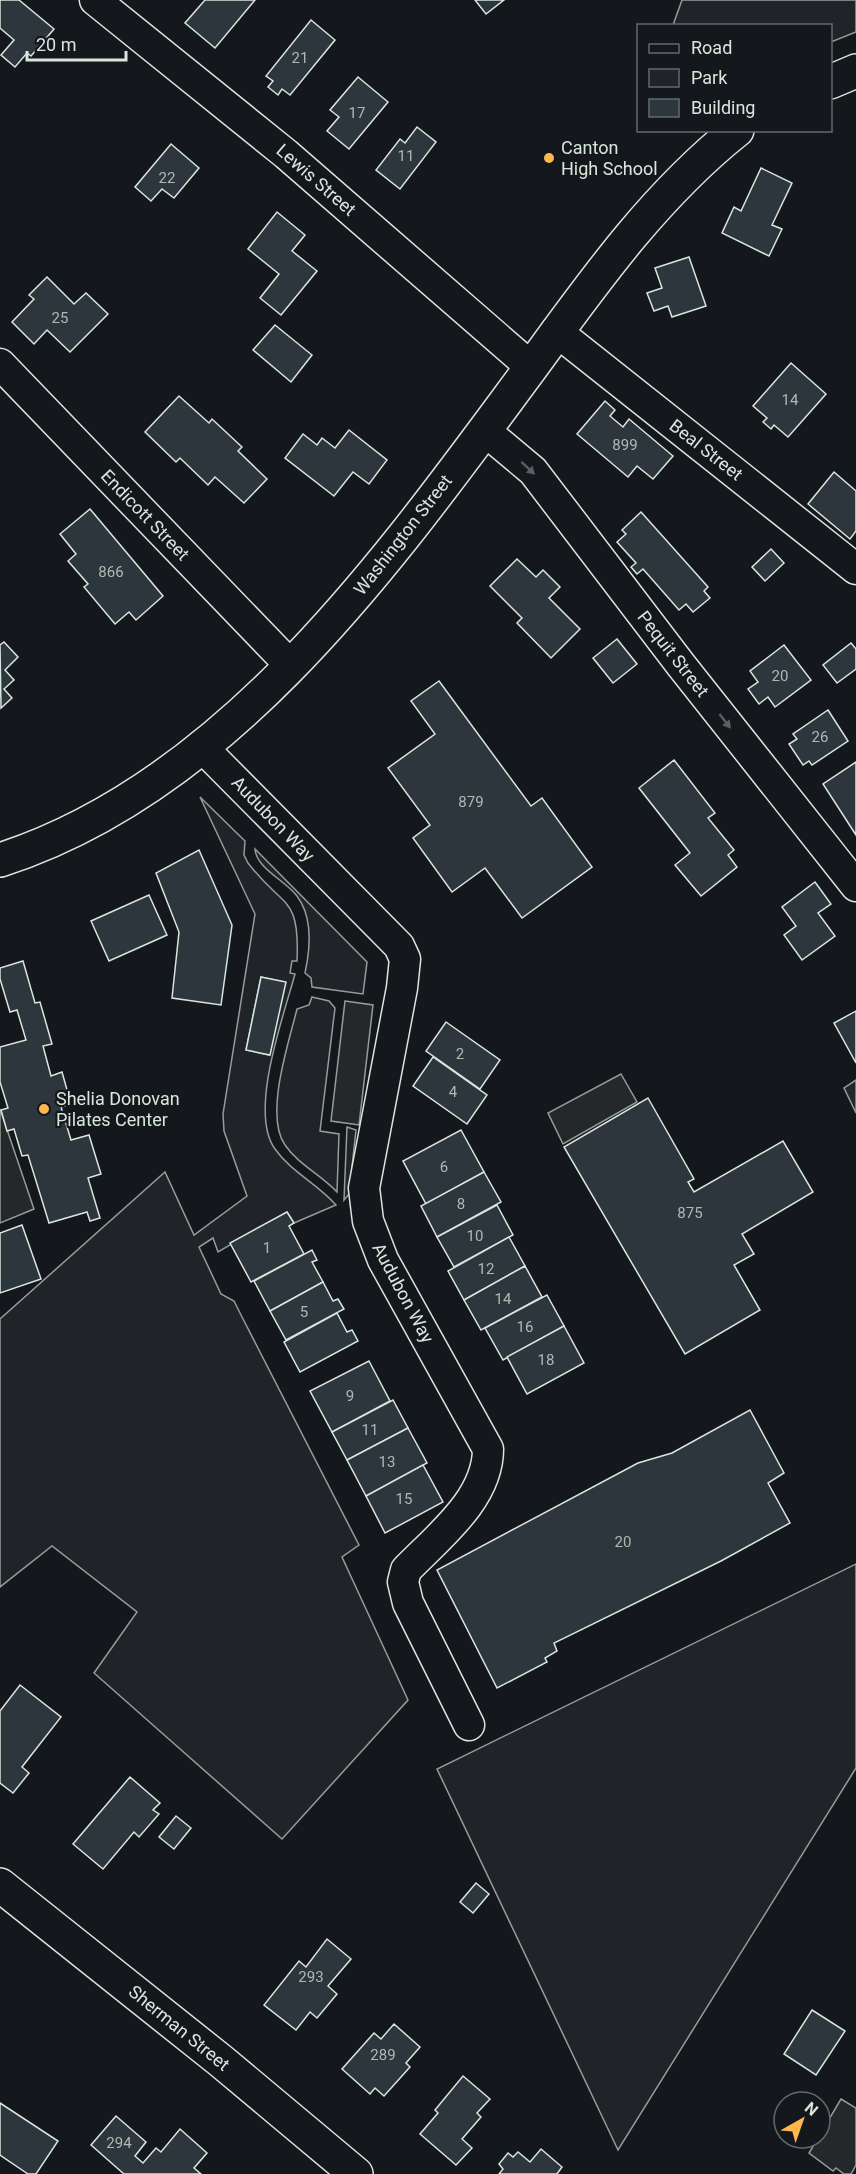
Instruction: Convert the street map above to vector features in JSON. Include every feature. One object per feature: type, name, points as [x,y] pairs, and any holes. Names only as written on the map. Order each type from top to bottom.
[{"type":"main road","points":[[832,82],[856,71]]},
{"type":"main road","name":"Washington Street","points":[[0,860],[84,825],[160,778],[201,746],[291,666],[349,605],[531,367],[601,270],[648,216],[710,151],[734,132]]},
{"type":"main road","name":"Sherman Street","points":[[0,1885],[221,2061],[356,2174]]},
{"type":"street","name":"Lewis Street","points":[[95,0],[286,154],[531,367]]},
{"type":"street","name":"Beal Street","points":[[556,331],[856,569]]},
{"type":"street","name":"Endicott Street","points":[[0,364],[291,666]]},
{"type":"street","name":"Pequit Street","points":[[484,429],[532,471],[681,665],[856,885]]},
{"type":"street","name":"Audubon Way","points":[[201,746],[399,946],[405,960],[364,1188],[368,1221],[383,1260],[488,1449],[488,1467],[476,1491],[458,1516],[406,1570],[403,1582],[408,1603],[469,1725]]},
{"type":"green space","points":[[682,0],[856,0],[856,32],[832,42],[832,24],[673,24]]},
{"type":"green space","points":[[200,797],[245,841],[244,855],[248,863],[287,904],[296,924],[297,961],[292,961],[290,973],[295,974],[271,1063],[265,1112],[268,1133],[281,1157],[336,1205],[294,1223],[287,1212],[218,1252],[213,1238],[199,1247],[221,1294],[234,1301],[359,1545],[342,1557],[408,1700],[282,1839],[94,1673],[137,1612],[52,1546],[0,1587],[0,1319],[165,1172],[194,1235],[247,1196],[224,1131],[223,1114],[255,914]],"holes":[[[261,977],[285,982],[269,1055],[246,1050]]]},
{"type":"green space","points":[[255,849],[367,962],[363,994],[312,987],[311,978],[305,973],[309,934],[302,904],[292,890],[260,862]]},
{"type":"green space","points":[[312,997],[329,1001],[335,1008],[320,1131],[339,1134],[337,1192],[290,1152],[279,1132],[277,1097],[284,1059],[297,1009],[309,1005]]},
{"type":"green space","points":[[347,1127],[356,1130],[349,1194],[344,1200]]},
{"type":"green space","points":[[856,1564],[856,1768],[618,2150],[437,1769]]},
{"type":"shaded area","points":[[345,1001],[373,1005],[359,1125],[331,1121]]},
{"type":"shaded area","points":[[621,1074],[637,1102],[563,1144],[548,1113]]},
{"type":"shaded area","points":[[856,1080],[856,1113],[844,1088]]},
{"type":"shaded area","points":[[0,1109],[34,1209],[0,1223]]},
{"type":"shaded area","points":[[841,2099],[856,2108],[856,2165],[851,2174],[844,2174],[836,2168],[833,2171],[809,2153],[811,2150],[832,2150],[832,2114]]},
{"type":"building","points":[[0,0],[19,0],[54,29],[31,56],[27,53],[15,67],[1,55],[14,40],[0,28]]},
{"type":"building","points":[[205,0],[255,0],[215,48],[185,23]]},
{"type":"building","points":[[475,0],[504,0],[486,14]]},
{"type":"building","points":[[311,20],[335,40],[290,95],[282,89],[278,95],[268,87],[273,81],[266,76]]},
{"type":"building","points":[[358,77],[388,102],[349,149],[327,131],[339,117],[330,110]]},
{"type":"building","points":[[417,127],[436,142],[400,189],[376,170],[400,139],[405,143]]},
{"type":"building","points":[[171,144],[199,168],[174,198],[162,189],[151,201],[135,187]]},
{"type":"building","points":[[761,168],[792,183],[772,225],[782,229],[769,256],[722,233],[734,207],[741,211]]},
{"type":"building","points":[[277,212],[305,235],[292,251],[317,271],[281,315],[260,298],[279,274],[248,249]]},
{"type":"building","points":[[689,257],[706,306],[672,317],[668,306],[654,311],[647,293],[662,288],[655,268]]},
{"type":"building","points":[[47,277],[74,304],[86,293],[108,314],[70,352],[47,330],[34,344],[12,322],[34,299],[29,295]]},
{"type":"building","points":[[275,325],[312,355],[291,382],[253,350]]},
{"type":"building","points":[[791,363],[826,394],[788,437],[774,425],[771,429],[763,422],[767,418],[753,406]]},
{"type":"building","points":[[179,396],[209,423],[212,419],[242,447],[238,451],[267,479],[244,503],[215,477],[208,485],[180,458],[176,462],[145,432]]},
{"type":"building","points":[[605,401],[615,410],[610,416],[623,427],[629,419],[673,456],[653,479],[637,466],[628,477],[577,434]]},
{"type":"building","points":[[349,430],[387,460],[369,484],[353,472],[334,496],[285,458],[303,434],[317,445],[322,438],[335,448]]},
{"type":"building","points":[[834,472],[856,491],[856,531],[850,539],[808,504]]},
{"type":"building","points":[[90,509],[163,596],[136,620],[129,612],[115,624],[84,587],[88,584],[68,561],[76,554],[60,534]]},
{"type":"building","points":[[641,512],[708,587],[704,591],[710,598],[693,612],[686,604],[679,610],[643,569],[637,574],[631,567],[636,563],[617,542],[626,534],[622,530]]},
{"type":"building","points":[[771,549],[784,563],[765,581],[752,567]]},
{"type":"building","points":[[517,559],[536,577],[543,570],[560,587],[549,598],[580,629],[551,658],[517,623],[522,618],[490,586]]},
{"type":"building","points":[[617,639],[637,664],[613,683],[593,658]]},
{"type":"building","points":[[4,642],[18,657],[5,670],[14,680],[4,689],[12,698],[1,708],[0,645]]},
{"type":"building","points":[[851,643],[856,649],[856,669],[837,683],[823,665]]},
{"type":"building","points":[[784,645],[811,680],[775,707],[768,697],[759,704],[748,689],[758,682],[750,671]]},
{"type":"building","points":[[439,681],[531,806],[542,798],[592,867],[522,918],[485,868],[452,892],[413,838],[430,825],[388,768],[435,734],[411,701]]},
{"type":"building","points":[[828,710],[848,741],[812,765],[809,761],[803,765],[789,744],[797,739],[793,734]]},
{"type":"building","points":[[674,760],[715,813],[708,818],[734,850],[728,855],[737,867],[701,896],[675,865],[690,853],[639,788]]},
{"type":"building","points":[[856,762],[856,835],[823,784]]},
{"type":"building","points":[[199,850],[232,925],[221,1005],[172,998],[179,932],[156,873]]},
{"type":"building","points":[[815,882],[831,904],[818,913],[835,936],[802,960],[784,935],[796,926],[782,907]]},
{"type":"building","points":[[149,895],[167,935],[109,961],[91,921]]},
{"type":"building","points":[[23,961],[35,1003],[40,1002],[52,1044],[43,1046],[51,1076],[62,1072],[71,1104],[61,1107],[71,1140],[89,1135],[101,1174],[88,1178],[100,1218],[90,1221],[87,1212],[49,1223],[28,1155],[22,1156],[14,1129],[7,1131],[1,1110],[8,1108],[0,1082],[0,1047],[26,1040],[17,1010],[10,1012],[0,979],[0,968]]},
{"type":"building","points":[[261,977],[286,982],[270,1055],[246,1050]]},
{"type":"building","points":[[856,1011],[856,1063],[834,1023]]},
{"type":"building","points":[[446,1022],[500,1060],[480,1089],[426,1051]]},
{"type":"building","points":[[433,1057],[487,1095],[467,1124],[413,1086]]},
{"type":"building","points":[[648,1098],[694,1179],[688,1182],[694,1192],[783,1141],[813,1192],[742,1234],[754,1254],[734,1265],[760,1310],[685,1354],[564,1147]]},
{"type":"building","points":[[461,1130],[484,1172],[426,1204],[403,1161]]},
{"type":"building","points":[[484,1172],[501,1202],[437,1237],[421,1206]]},
{"type":"building","points":[[497,1205],[513,1235],[454,1267],[437,1237]]},
{"type":"building","points":[[287,1212],[294,1223],[289,1226],[304,1254],[251,1282],[230,1243]]},
{"type":"building","points":[[22,1225],[41,1279],[0,1293],[0,1233]]},
{"type":"building","points":[[509,1237],[525,1266],[464,1300],[448,1271]]},
{"type":"building","points":[[312,1250],[317,1260],[312,1262],[323,1282],[270,1311],[254,1281]]},
{"type":"building","points":[[525,1266],[542,1297],[481,1330],[464,1300]]},
{"type":"building","points":[[323,1282],[333,1301],[338,1299],[344,1309],[286,1340],[270,1311]]},
{"type":"building","points":[[547,1295],[564,1326],[503,1360],[485,1328]]},
{"type":"building","points":[[337,1313],[347,1332],[352,1330],[358,1341],[300,1372],[284,1342]]},
{"type":"building","points":[[564,1326],[584,1363],[527,1394],[507,1357]]},
{"type":"building","points":[[369,1361],[390,1401],[332,1432],[310,1391]]},
{"type":"building","points":[[393,1400],[408,1428],[347,1460],[332,1432]]},
{"type":"building","points":[[750,1410],[784,1473],[768,1483],[790,1523],[721,1561],[554,1643],[557,1651],[545,1658],[547,1662],[497,1688],[437,1570],[638,1463],[672,1453]]},
{"type":"building","points":[[408,1428],[427,1463],[366,1496],[347,1460]]},
{"type":"building","points":[[423,1465],[443,1502],[385,1533],[366,1496]]},
{"type":"building","points":[[20,1685],[61,1717],[22,1767],[29,1773],[13,1793],[0,1783],[0,1711]]},
{"type":"building","points":[[130,1777],[160,1803],[153,1810],[159,1814],[139,1837],[134,1832],[103,1869],[73,1844]]},
{"type":"building","points":[[176,1816],[191,1828],[174,1849],[159,1837]]},
{"type":"building","points":[[476,1883],[489,1894],[473,1913],[460,1902]]},
{"type":"building","points":[[327,1939],[351,1959],[328,1986],[337,1994],[317,2018],[310,2012],[296,2030],[264,2005],[299,1961],[306,1967]]},
{"type":"building","points":[[812,2010],[845,2031],[816,2075],[784,2054]]},
{"type":"building","points":[[394,2024],[420,2047],[406,2063],[410,2067],[384,2096],[375,2088],[370,2094],[342,2069],[374,2033],[381,2039]]},
{"type":"building","points":[[463,2076],[490,2099],[477,2113],[481,2117],[462,2139],[472,2148],[456,2165],[420,2134],[438,2113],[435,2110]]},
{"type":"building","points":[[0,2103],[58,2141],[36,2174],[28,2174],[0,2155]]},
{"type":"building","points":[[116,2116],[146,2142],[135,2156],[143,2163],[156,2148],[161,2152],[180,2129],[207,2153],[194,2168],[201,2174],[124,2174],[91,2145]]},
{"type":"building","points":[[541,2149],[562,2167],[557,2174],[499,2174],[503,2169],[499,2164],[508,2153],[513,2157],[518,2152],[530,2162]]},
{"type":"place","name":"Canton High School","points":[[549,158]]},
{"type":"place","name":"Shelia Donovan Pilates Center","points":[[44,1109]]}]
